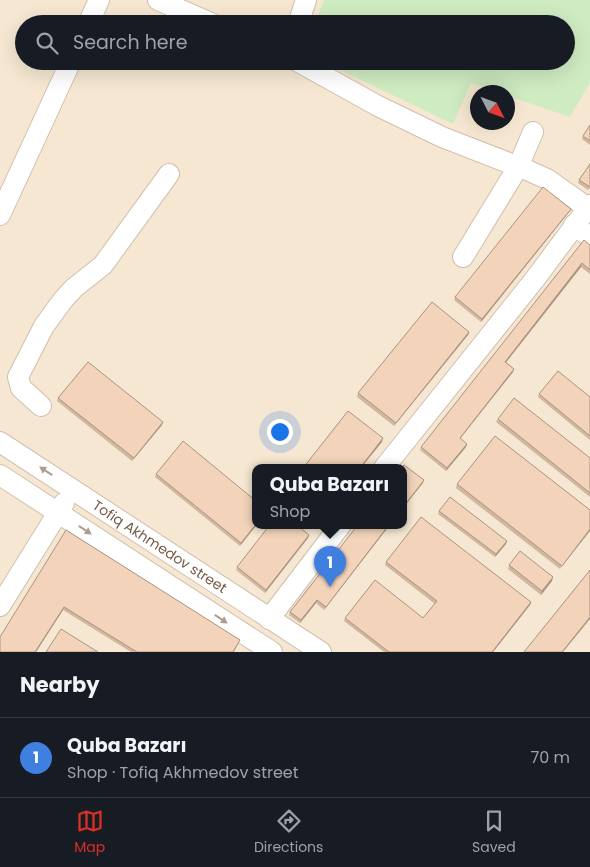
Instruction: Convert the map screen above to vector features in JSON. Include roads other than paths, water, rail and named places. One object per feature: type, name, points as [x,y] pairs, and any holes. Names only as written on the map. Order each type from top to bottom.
[{"type":"street","points":[[92,15],[99,0]]},
{"type":"street","points":[[158,0],[192,15]]},
{"type":"street","points":[[301,15],[306,0]]},
{"type":"street","points":[[0,215],[66,70]]},
{"type":"street","points":[[313,70],[378,106],[442,137],[548,179],[589,206],[582,231],[535,279],[387,464]]},
{"type":"street","points":[[463,257],[518,166],[533,132]]},
{"type":"street","points":[[41,406],[21,388],[18,377],[44,326],[74,288],[103,265],[169,174]]},
{"type":"street","name":"Tofiq Akhmedov street","points":[[0,442],[321,652]]},
{"type":"street","name":"Tofiq Akhmedov street","points":[[0,475],[272,652]]},
{"type":"street","points":[[0,606],[73,488]]},
{"type":"street","points":[[269,619],[338,529]]},
{"type":"place","name":"Quba Bazarı","points":[[330,587]]}]
